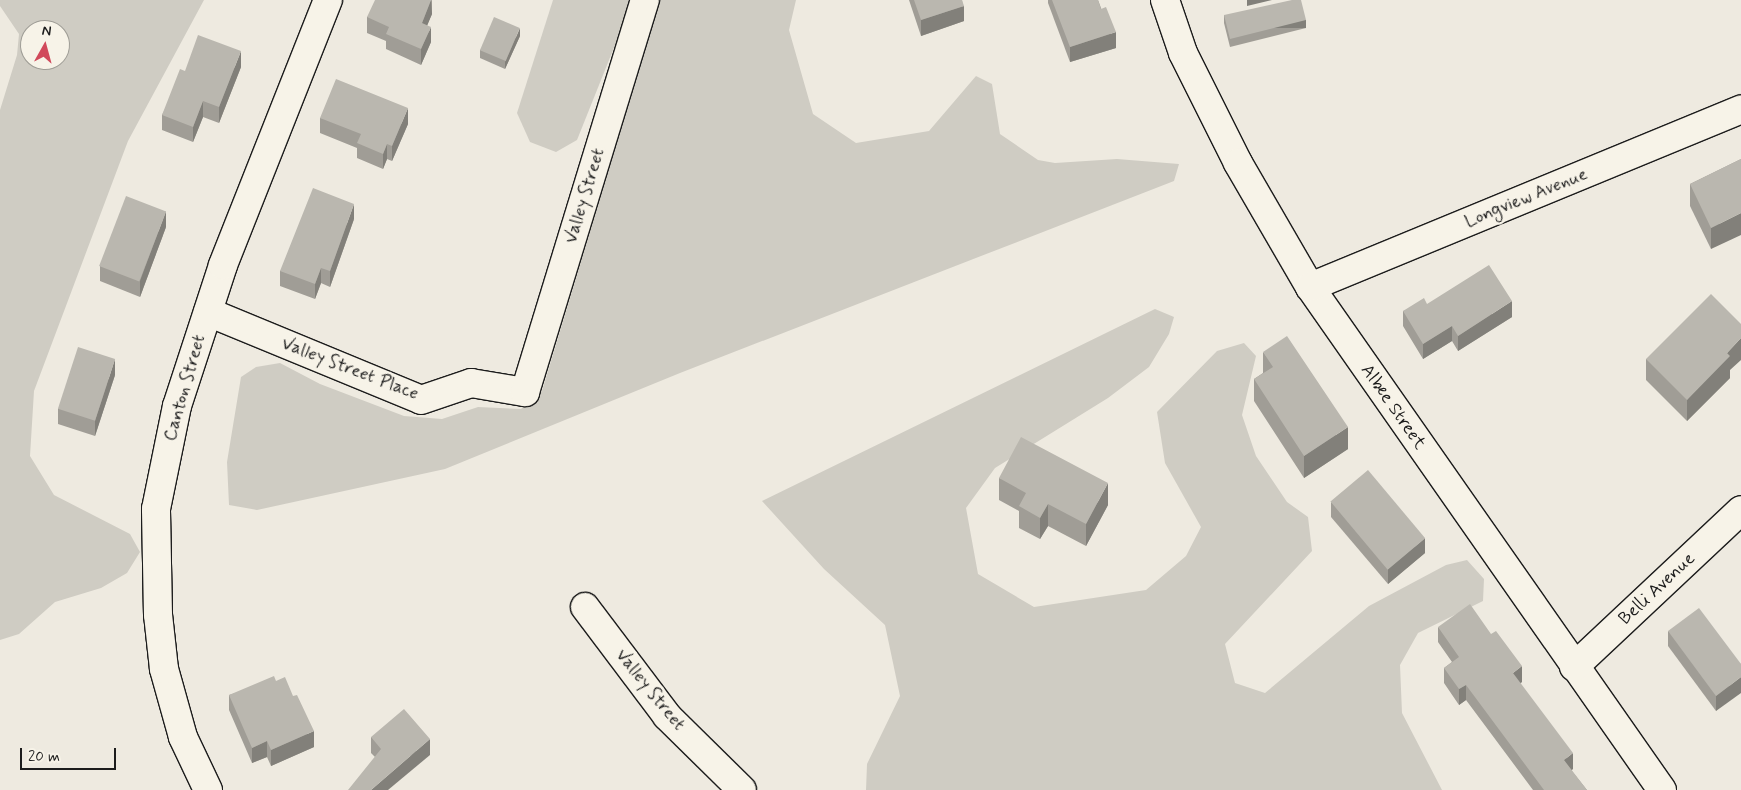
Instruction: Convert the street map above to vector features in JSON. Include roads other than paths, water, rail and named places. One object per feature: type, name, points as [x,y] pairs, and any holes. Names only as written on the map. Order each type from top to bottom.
[{"type":"street","name":"Canton Street","points":[[208,790],[183,737],[164,669],[155,562],[156,509],[163,463],[177,406],[208,312],[328,0]]},
{"type":"street","name":"Valley Street","points":[[525,392],[645,0]]},
{"type":"street","name":"Albee Street","points":[[1165,0],[1183,53],[1238,163],[1310,287],[1574,667],[1662,790]]},
{"type":"street","name":"Longview Avenue","points":[[1310,287],[1741,109]]},
{"type":"street","name":"Valley Street Place","points":[[208,312],[421,400],[471,383],[525,392]]},
{"type":"street","name":"Belli Avenue","points":[[1574,667],[1741,510]]},
{"type":"street","name":"Valley Street","points":[[585,607],[666,716],[742,790]]}]
